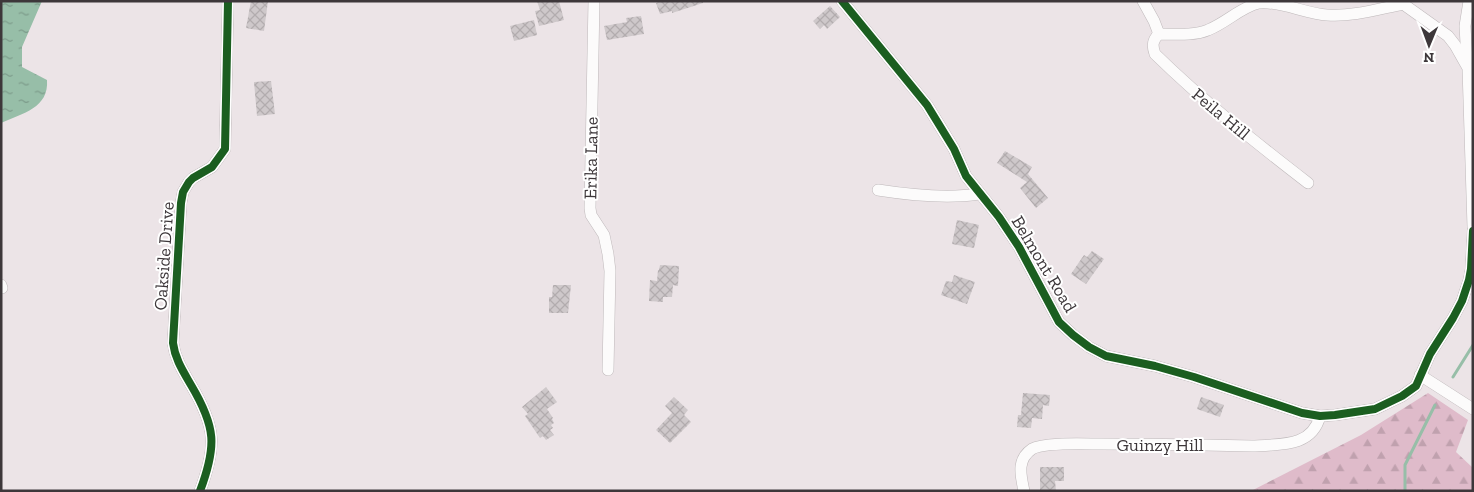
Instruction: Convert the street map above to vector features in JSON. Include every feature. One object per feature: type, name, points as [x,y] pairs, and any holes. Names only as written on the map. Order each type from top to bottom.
[{"type":"street","name":"Oakside Drive","points":[[200,491],[212,450],[210,426],[202,403],[178,363],[173,343],[180,213],[183,192],[189,182],[212,167],[225,149],[228,1]]},
{"type":"street","name":"Erika Lane","points":[[594,1],[590,208],[591,215],[604,235],[610,271],[608,370]]},
{"type":"street","name":"Belmont Road","points":[[842,1],[927,105],[954,149],[966,176],[999,217],[1018,247],[1059,322],[1089,347],[1106,356],[1155,366],[1194,377],[1302,413],[1320,416],[1375,409],[1387,404],[1416,386],[1430,354],[1462,301],[1470,280],[1473,231]]},
{"type":"street","name":"Peila Hill","points":[[1143,1],[1159,34],[1154,41],[1153,48],[1155,54],[1224,118],[1308,183]]},
{"type":"street","points":[[1469,1],[1465,26],[1473,227]]},
{"type":"street","points":[[1159,34],[1194,33],[1208,30],[1260,3],[1272,3],[1310,13],[1328,15],[1346,15],[1401,3],[1448,36],[1468,68]]},
{"type":"street","points":[[878,190],[902,194],[964,196],[979,194]]},
{"type":"street","points":[[1420,375],[1473,409]]},
{"type":"street","name":"Guinzy Hill","points":[[1024,491],[1020,470],[1021,462],[1026,455],[1040,446],[1091,444],[1254,446],[1282,444],[1307,437],[1318,424],[1320,416]]},
{"type":"green space","points":[[1428,393],[1468,420],[1456,452],[1473,468],[1473,491],[1251,491],[1361,435]]},
{"type":"water","points":[[1,1],[42,1],[22,47],[22,67],[47,80],[44,97],[39,103],[26,112],[1,123]]},
{"type":"building","points":[[251,1],[268,1],[264,31],[246,28]]},
{"type":"building","points":[[537,1],[559,1],[564,20],[539,26],[535,11],[540,10]]},
{"type":"building","points":[[662,1],[703,1],[703,3],[672,13],[672,11],[660,14],[656,3]]},
{"type":"building","points":[[830,6],[840,17],[827,29],[824,25],[820,29],[813,21]]},
{"type":"building","points":[[641,16],[644,34],[607,40],[604,26],[627,22],[626,18]]},
{"type":"building","points":[[534,20],[537,35],[514,41],[510,26]]},
{"type":"building","points":[[271,81],[275,114],[257,116],[254,82]]},
{"type":"building","points":[[1005,151],[1032,167],[1028,174],[1048,198],[1036,208],[1020,188],[1027,182],[997,163]]},
{"type":"building","points":[[957,220],[979,225],[974,248],[952,244]]},
{"type":"building","points":[[1092,251],[1104,259],[1086,284],[1071,274],[1084,255],[1087,257]]},
{"type":"building","points":[[660,265],[679,266],[678,286],[673,285],[672,297],[663,297],[663,302],[649,301],[650,280],[657,281]]},
{"type":"building","points":[[954,275],[975,282],[967,304],[941,295],[946,281],[952,282]]},
{"type":"building","points":[[553,285],[571,285],[568,313],[549,313],[549,297],[552,297]]},
{"type":"building","points":[[546,387],[557,402],[547,409],[553,418],[554,423],[551,425],[553,428],[550,430],[554,435],[546,440],[543,436],[540,438],[525,416],[528,414],[522,407]]},
{"type":"building","points":[[1023,393],[1050,395],[1049,406],[1043,405],[1042,419],[1032,418],[1031,428],[1017,427],[1018,415],[1021,415]]},
{"type":"building","points":[[674,397],[688,410],[684,415],[691,422],[670,443],[656,430],[672,413],[665,406]]},
{"type":"building","points":[[1201,397],[1224,405],[1220,417],[1197,409]]},
{"type":"building","points":[[1040,467],[1064,467],[1064,481],[1055,481],[1056,491],[1040,491]]},
{"type":"waterway","points":[[1453,377],[1473,345]]},
{"type":"waterway","points":[[1405,491],[1405,465],[1435,405]]},
{"type":"cycle path","points":[[200,491],[206,475],[211,449],[209,425],[199,400],[177,360],[173,343],[183,192],[193,178],[212,167],[225,149],[228,1]]},
{"type":"cycle path","points":[[842,1],[927,105],[954,149],[966,176],[999,217],[1019,247],[1059,322],[1089,347],[1106,356],[1155,366],[1194,377],[1302,413],[1320,416],[1375,409],[1402,396],[1416,386],[1430,354],[1462,301],[1471,269],[1473,231]]}]
